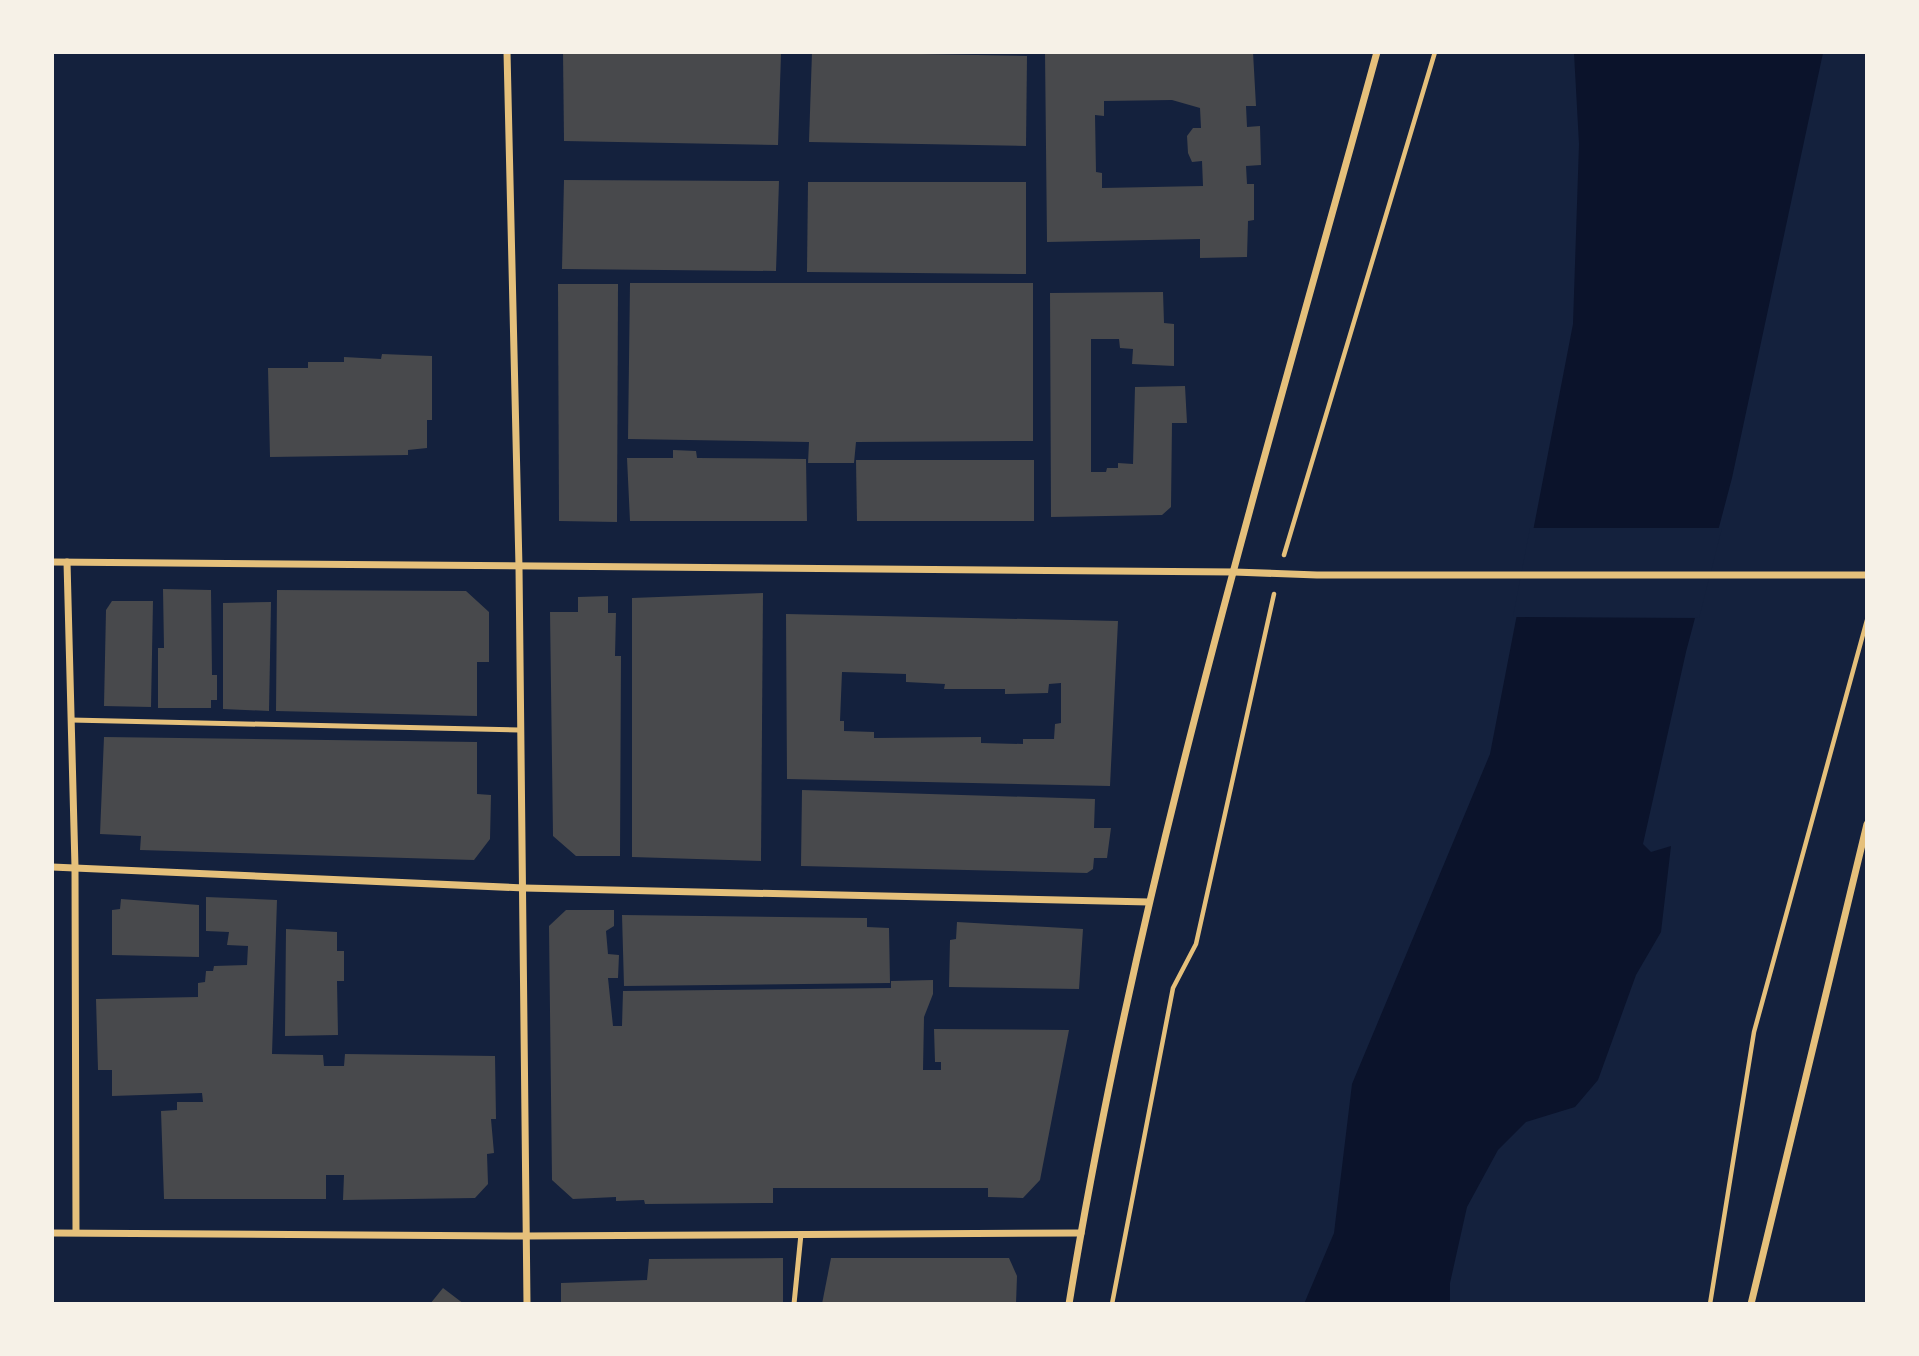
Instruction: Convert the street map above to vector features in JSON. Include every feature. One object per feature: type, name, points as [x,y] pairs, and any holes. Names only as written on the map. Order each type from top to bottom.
[{"type":"street","points":[[507,52],[519,567],[527,1304]]},
{"type":"street","points":[[1069,1304],[1149,902],[1234,572],[1377,52]]},
{"type":"street","points":[[52,562],[1234,572],[1317,575],[1867,575]]},
{"type":"street","points":[[67,562],[75,867],[76,1232]]},
{"type":"street","points":[[1751,1304],[1867,824]]},
{"type":"street","points":[[52,867],[524,888],[1149,902]]},
{"type":"street","points":[[52,1233],[525,1236],[1081,1233]]},
{"type":"lane","points":[[71,720],[519,730]]},
{"type":"lane","points":[[794,1304],[801,1234]]},
{"type":"path","points":[[1112,1304],[1173,988],[1196,944],[1279,574],[1435,52]]},
{"type":"path","points":[[1710,1304],[1754,1032],[1867,620]]},
{"type":"water","points":[[1574,53],[1823,53],[1732,478],[1686,652],[1643,844],[1651,852],[1671,846],[1661,932],[1636,975],[1598,1080],[1575,1107],[1526,1122],[1498,1150],[1467,1207],[1450,1283],[1450,1303],[1304,1304],[1334,1233],[1352,1084],[1490,754],[1573,324],[1579,144]]},
{"type":"pier","points":[[1530,528],[1722,528],[1699,618],[1513,617]]},
{"type":"building","points":[[563,52],[781,54],[778,145],[564,141]]},
{"type":"building","points":[[812,52],[1027,56],[1026,146],[809,142]]},
{"type":"building","points":[[1045,52],[1253,52],[1256,106],[1246,106],[1247,127],[1260,126],[1261,165],[1246,166],[1247,184],[1254,184],[1254,220],[1248,221],[1247,257],[1200,258],[1200,239],[1047,242]],"holes":[[[1172,100],[1200,108],[1201,128],[1193,128],[1187,136],[1188,153],[1192,162],[1202,161],[1203,186],[1102,188],[1102,173],[1096,172],[1095,115],[1104,116],[1104,101]]]},
{"type":"building","points":[[564,180],[779,181],[776,271],[562,269]]},
{"type":"building","points":[[808,182],[1026,182],[1026,274],[807,272]]},
{"type":"building","points":[[630,283],[1033,283],[1033,441],[856,442],[854,463],[808,463],[809,442],[628,439]]},
{"type":"building","points":[[558,284],[618,284],[617,522],[559,521]]},
{"type":"building","points":[[1163,292],[1164,323],[1174,324],[1174,366],[1132,364],[1133,349],[1120,348],[1119,339],[1091,339],[1091,472],[1106,472],[1107,468],[1118,468],[1118,463],[1133,464],[1135,387],[1185,386],[1187,423],[1172,423],[1171,507],[1162,515],[1051,517],[1050,293]]},
{"type":"building","points":[[382,354],[432,356],[432,420],[427,420],[427,448],[408,450],[408,455],[270,457],[268,368],[308,368],[308,362],[344,362],[344,357],[381,359]]},
{"type":"building","points":[[673,450],[696,451],[697,458],[806,459],[807,521],[630,521],[627,458],[673,458]]},
{"type":"building","points":[[856,460],[1034,460],[1034,521],[857,521]]},
{"type":"building","points":[[163,589],[211,590],[212,675],[217,675],[217,700],[211,700],[211,708],[158,708],[158,648],[164,648]]},
{"type":"building","points":[[277,590],[466,591],[489,612],[489,662],[477,662],[477,716],[276,711]]},
{"type":"building","points":[[763,593],[761,861],[632,857],[632,598]]},
{"type":"building","points":[[608,596],[608,613],[616,613],[615,656],[621,656],[620,856],[576,856],[553,836],[550,612],[578,612],[578,597]]},
{"type":"building","points":[[112,601],[153,601],[151,707],[104,706],[106,610]]},
{"type":"building","points":[[271,602],[269,711],[223,709],[223,603]]},
{"type":"building","points":[[786,614],[1118,621],[1110,786],[787,779]],"holes":[[[842,672],[906,674],[906,682],[945,684],[944,689],[1005,689],[1005,694],[1048,693],[1049,684],[1061,683],[1061,723],[1055,724],[1054,739],[1023,739],[1023,744],[981,743],[981,737],[874,738],[874,732],[844,731],[844,721],[840,721]]]},
{"type":"building","points":[[104,737],[477,742],[477,794],[491,795],[490,839],[474,860],[140,850],[141,836],[100,834]]},
{"type":"building","points":[[802,790],[1095,799],[1094,828],[1111,828],[1107,858],[1094,858],[1093,869],[1087,873],[801,866]]},
{"type":"building","points":[[206,897],[277,900],[272,1054],[323,1055],[324,1066],[344,1066],[345,1054],[495,1056],[496,1119],[491,1119],[494,1153],[487,1154],[488,1184],[475,1198],[343,1200],[344,1175],[326,1175],[326,1199],[164,1199],[161,1111],[177,1110],[177,1102],[203,1102],[202,1093],[112,1096],[112,1070],[98,1070],[96,999],[198,997],[198,983],[205,982],[206,971],[213,971],[214,966],[247,965],[248,946],[227,945],[229,932],[206,931]]},
{"type":"building","points":[[121,899],[199,905],[199,957],[112,955],[112,910],[120,909]]},
{"type":"building","points":[[566,910],[614,910],[614,926],[606,931],[608,954],[619,955],[618,978],[608,978],[613,1026],[622,1026],[623,991],[891,988],[891,981],[933,980],[933,994],[924,1017],[923,1070],[941,1070],[941,1062],[935,1062],[934,1029],[1069,1030],[1040,1180],[1023,1198],[988,1197],[988,1188],[773,1188],[773,1203],[645,1204],[644,1200],[616,1201],[616,1197],[573,1199],[552,1180],[549,926]]},
{"type":"building","points":[[622,915],[867,918],[867,927],[889,928],[890,983],[624,986]]},
{"type":"building","points":[[957,922],[1083,929],[1079,989],[949,987],[950,940],[956,939]]},
{"type":"building","points":[[286,929],[337,932],[337,951],[344,951],[344,981],[337,981],[338,1035],[285,1036]]},
{"type":"building","points":[[783,1258],[783,1304],[561,1304],[561,1283],[647,1280],[649,1259]]},
{"type":"building","points":[[831,1258],[1009,1258],[1017,1276],[1016,1304],[822,1304]]},
{"type":"building","points":[[443,1288],[464,1304],[430,1304]]}]
